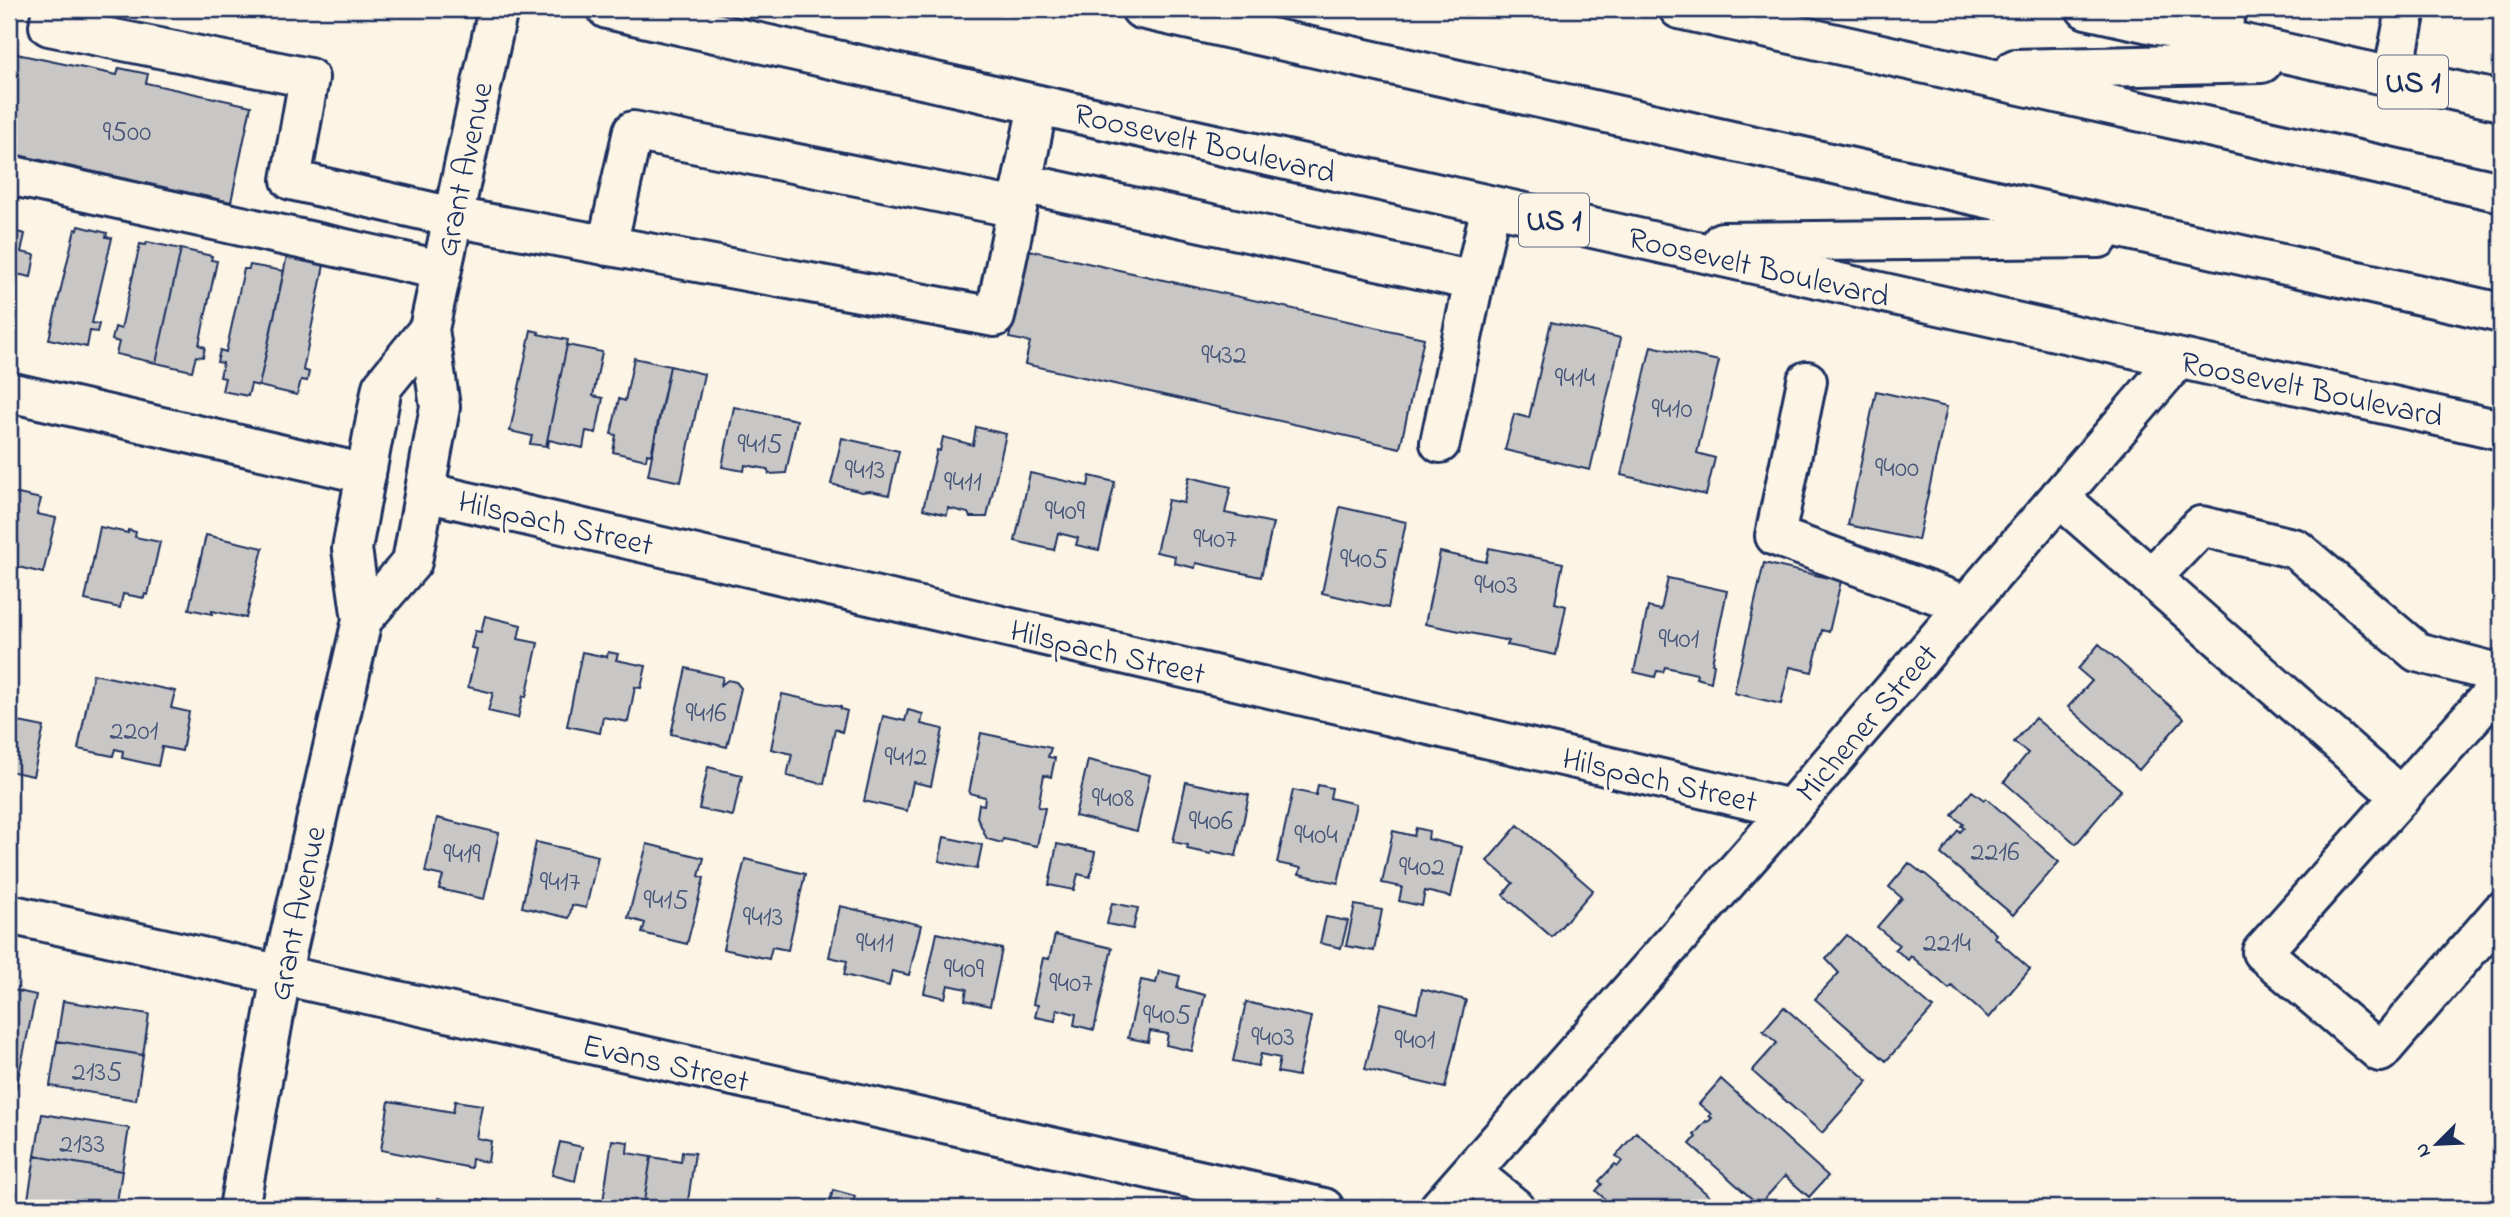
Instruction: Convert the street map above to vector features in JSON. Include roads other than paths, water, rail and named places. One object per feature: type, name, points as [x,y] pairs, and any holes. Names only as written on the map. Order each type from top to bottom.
[{"type":"main road","points":[[52,9],[49,26],[309,78],[290,180],[453,217],[995,317],[1038,105]]},
{"type":"main road","name":"Grant Avenue","points":[[362,620],[412,562],[440,407],[429,329],[498,9]]},
{"type":"main road","name":"Roosevelt Boulevard","points":[[607,9],[2501,430]]},
{"type":"main road","points":[[1141,9],[2501,313]]},
{"type":"main road","points":[[1679,9],[2501,192]]},
{"type":"main road","name":"US 1","points":[[2086,9],[2223,24],[2324,61],[2501,101]]},
{"type":"main road","points":[[2393,77],[2406,9]]},
{"type":"main road","points":[[1955,70],[2324,61]]},
{"type":"main road","points":[[607,246],[633,131],[1020,196],[1474,281]]},
{"type":"main road","points":[[9,175],[441,271]]},
{"type":"main road","points":[[1440,443],[1491,206]]},
{"type":"main road","points":[[1657,243],[2166,238]]},
{"type":"main road","name":"Grant Avenue","points":[[239,1208],[281,976],[362,620],[352,549],[382,387],[429,329]]},
{"type":"main road","name":"Michener Street","points":[[1439,1208],[1791,809],[2178,359]]},
{"type":"main road","points":[[1807,381],[1775,536],[1966,605]]},
{"type":"main road","points":[[9,392],[366,474]]},
{"type":"main road","name":"Hilspach Street","points":[[425,492],[1791,809]]},
{"type":"main road","points":[[2059,497],[2401,797]]},
{"type":"main road","points":[[2152,577],[2202,526],[2296,549],[2417,652],[2501,674]]},
{"type":"main road","points":[[2501,684],[2262,952],[2380,1052],[2501,912]]},
{"type":"main road","name":"Evans Street","points":[[9,914],[1324,1208]]},
{"type":"main road","points":[[1471,1172],[1515,1208]]}]
